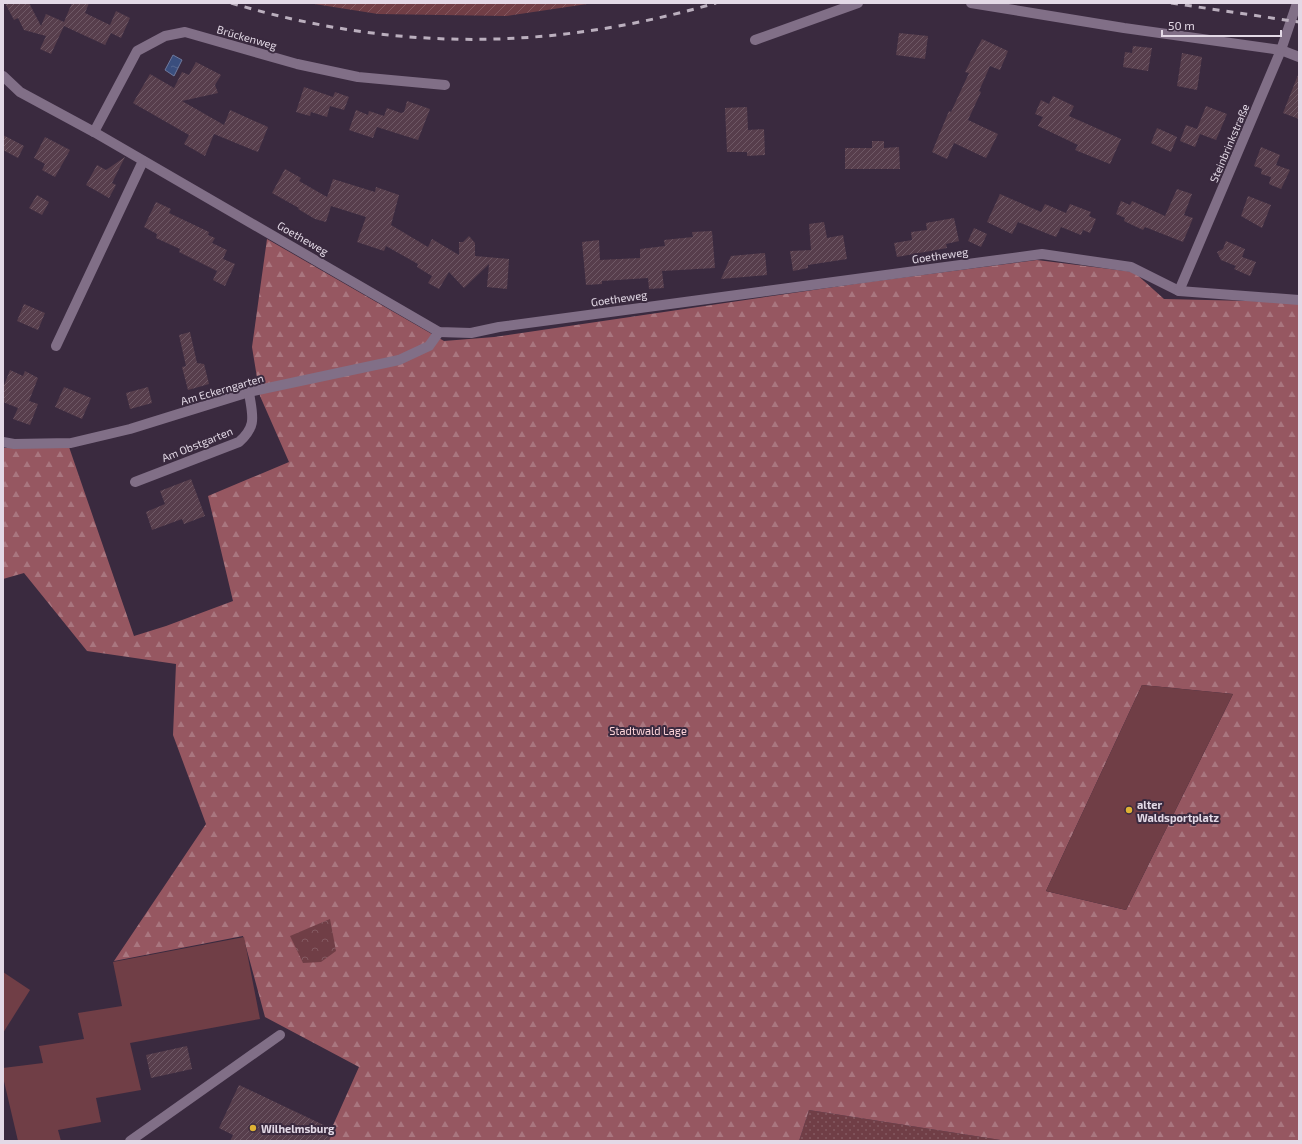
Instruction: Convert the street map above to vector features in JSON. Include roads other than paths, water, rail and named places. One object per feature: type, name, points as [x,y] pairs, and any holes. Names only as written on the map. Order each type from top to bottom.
[{"type":"street","points":[[755,40],[858,3]]},
{"type":"street","points":[[971,3],[1124,28],[1281,50],[1299,57]]},
{"type":"street","name":"Steinbrinkstraße","points":[[1179,291],[1281,50],[1297,3]]},
{"type":"street","name":"Brückenweg","points":[[94,132],[137,51],[165,36],[185,32],[297,64],[358,77],[445,85]]},
{"type":"street","name":"Goetheweg","points":[[3,76],[20,92],[94,132],[439,332],[471,333],[507,326],[1042,254],[1131,267],[1179,291],[1299,300]]},
{"type":"street","points":[[56,346],[143,161]]},
{"type":"street","name":"Am Eckerngarten","points":[[3,442],[14,444],[70,443],[130,429],[249,392],[399,360],[429,346],[439,332]]},
{"type":"street","name":"Am Obstgarten","points":[[135,482],[239,442],[247,435],[253,425],[249,392]]},
{"type":"street","points":[[130,1141],[280,1035]]},
{"type":"water","points":[[173,55],[182,60],[174,76],[165,70]]},
{"type":"railway","points":[[231,3],[292,19],[353,30],[413,37],[474,39],[534,37],[594,30],[655,19],[716,3]]},
{"type":"railway","points":[[1171,3],[1299,22]]},
{"type":"place","name":"alter Waldsportplatz","points":[[1129,810]]},
{"type":"place","name":"Wilhelmsburg","points":[[253,1128]]},
{"type":"park label","name":"Stadtwald Lage","points":[[648,730]]}]
